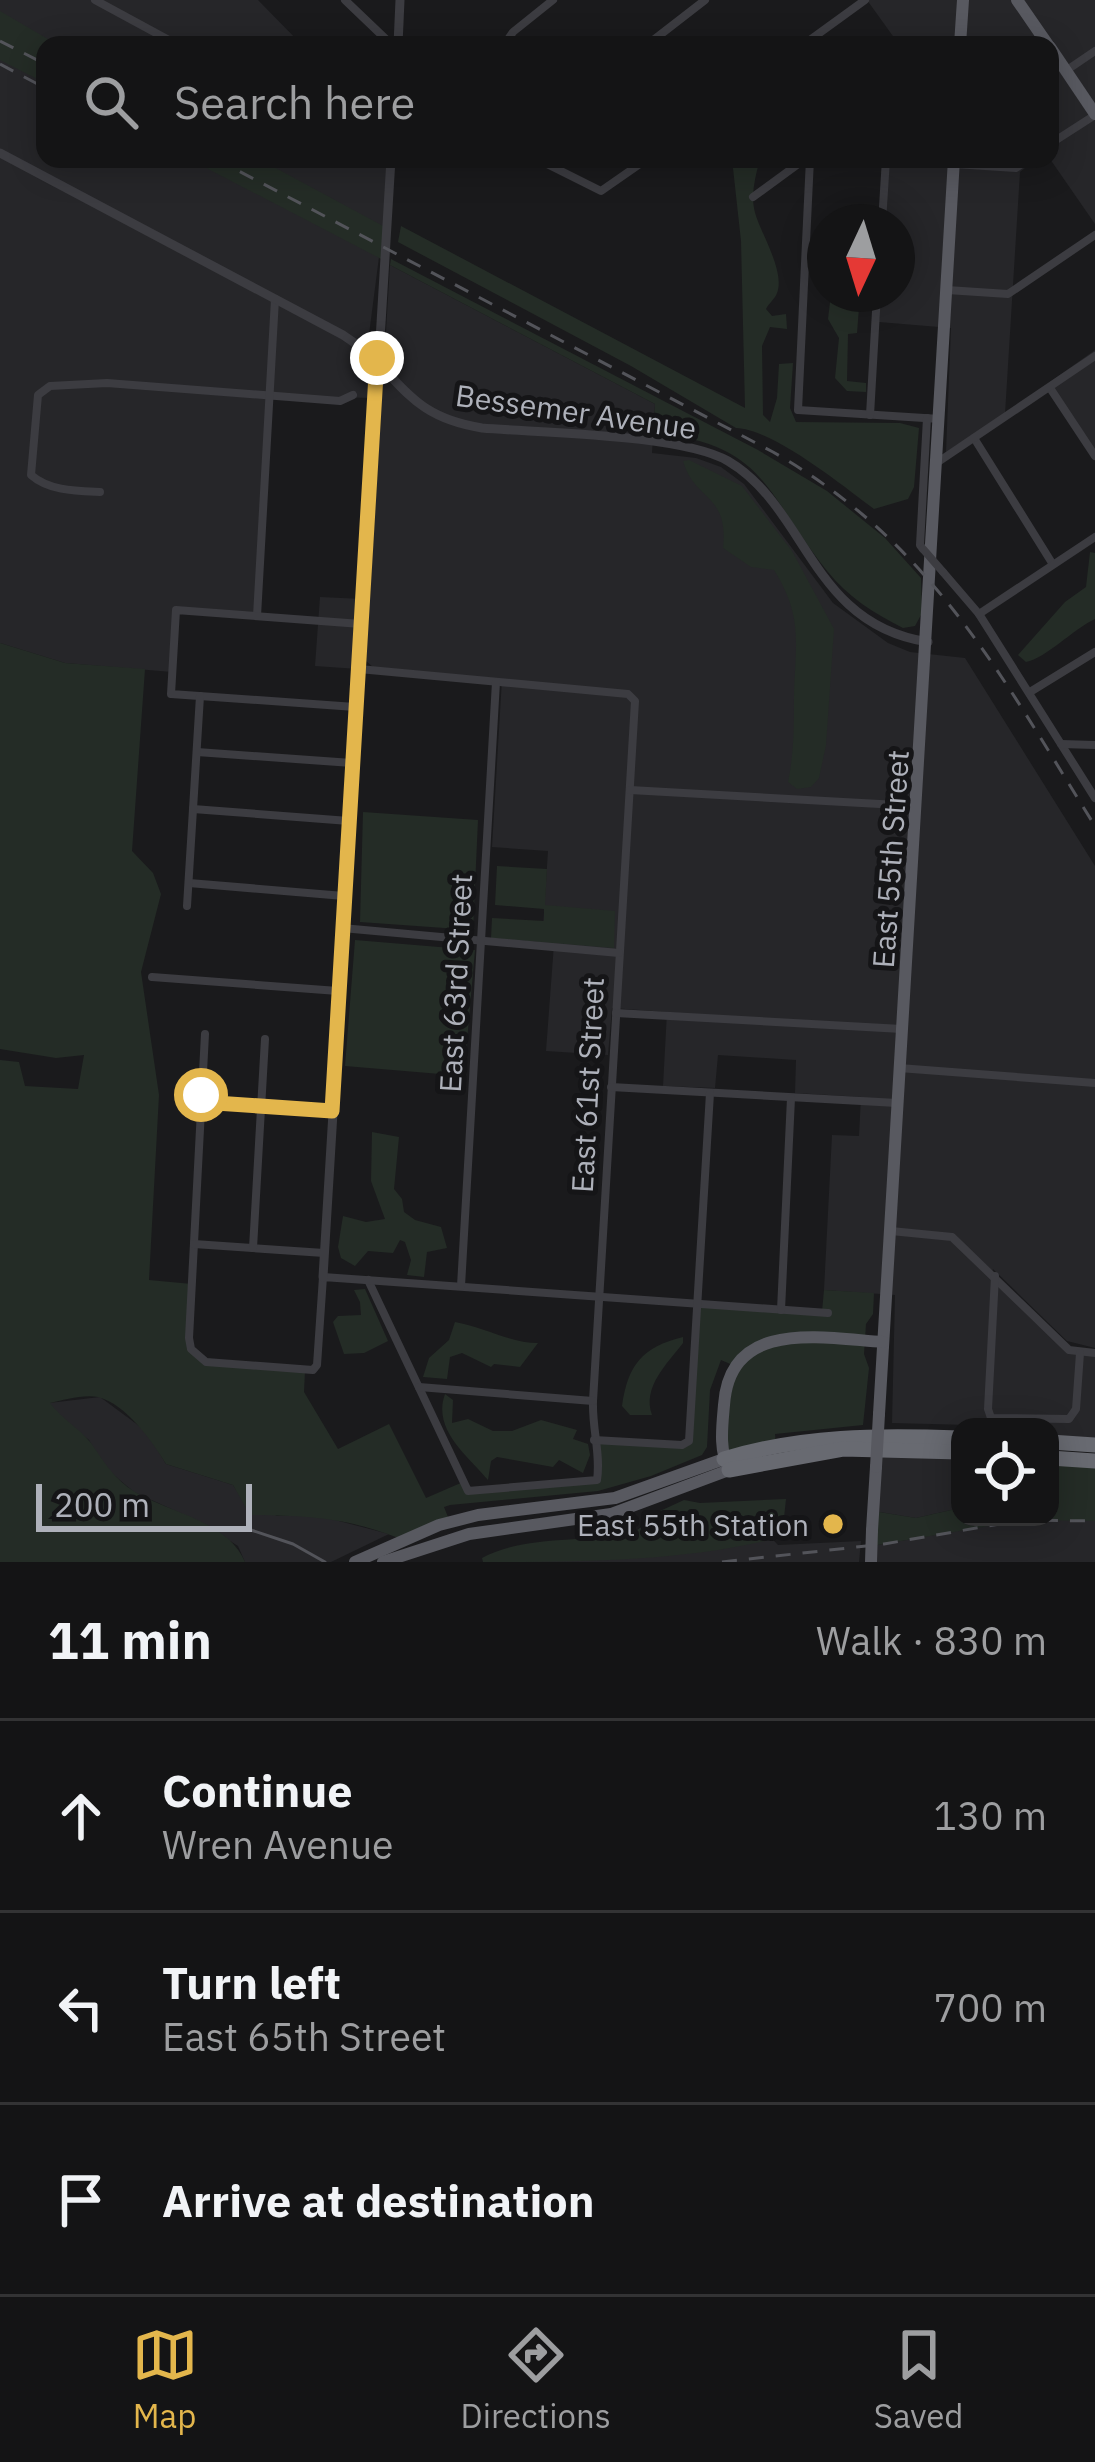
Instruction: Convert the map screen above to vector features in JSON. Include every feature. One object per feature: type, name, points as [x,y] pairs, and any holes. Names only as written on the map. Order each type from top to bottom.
[{"type":"highway","points":[[726,1464],[783,1444],[834,1437],[951,1438]]},
{"type":"highway","points":[[1059,1441],[1095,1442]]},
{"type":"highway","points":[[726,1464],[843,1449],[951,1452]]},
{"type":"highway","points":[[1059,1459],[1095,1461]]},
{"type":"main road","points":[[961,36],[963,0]]},
{"type":"main road","points":[[1018,0],[1042,36]]},
{"type":"main road","points":[[1059,61],[1095,114]]},
{"type":"main road","name":"East 55th Street","points":[[871,1562],[938,462],[934,418],[954,168]]},
{"type":"main road","points":[[355,1562],[469,1534],[572,1522],[624,1510],[726,1464],[726,1387],[734,1368],[752,1349],[785,1338],[883,1342]]},
{"type":"street","points":[[95,0],[161,36]]},
{"type":"street","points":[[345,0],[384,36]]},
{"type":"street","points":[[395,36],[400,0]]},
{"type":"street","points":[[510,36],[553,0]]},
{"type":"street","points":[[659,36],[705,0]]},
{"type":"street","points":[[815,36],[865,0]]},
{"type":"street","points":[[1066,71],[1095,51]]},
{"type":"street","points":[[1059,138],[1095,114]]},
{"type":"street","name":"Bessemer Avenue","points":[[0,153],[344,335],[377,358],[394,395],[434,414],[465,425],[678,445],[717,456],[759,486],[813,566],[846,602],[893,632],[928,642]]},
{"type":"street","points":[[206,1034],[191,1349],[206,1362],[313,1370],[317,1365],[389,168]]},
{"type":"street","points":[[555,168],[601,191],[634,168]]},
{"type":"street","points":[[753,197],[795,168]]},
{"type":"street","points":[[808,168],[798,410],[934,418],[920,545],[979,614],[1095,798]]},
{"type":"street","points":[[883,204],[885,168]]},
{"type":"street","points":[[947,290],[1008,294],[1095,235]]},
{"type":"street","points":[[257,616],[275,299]]},
{"type":"street","points":[[870,415],[877,312]]},
{"type":"street","points":[[938,462],[1095,356]]},
{"type":"street","points":[[100,492],[54,487],[31,475],[38,395],[50,386],[344,400],[353,395]]},
{"type":"street","points":[[1050,388],[1095,456]]},
{"type":"street","points":[[375,406],[394,395]]},
{"type":"street","points":[[974,438],[1052,563]]},
{"type":"street","points":[[979,614],[1095,537]]},
{"type":"street","points":[[355,707],[170,694],[176,610],[361,624]]},
{"type":"street","points":[[1030,692],[1095,652]]},
{"type":"street","points":[[358,669],[496,682]]},
{"type":"street","name":"East 61st Street","points":[[419,1387],[469,1492],[596,1480],[599,1454],[592,1401],[635,701],[628,694],[496,682]]},
{"type":"street","name":"East 63rd Street","points":[[461,1286],[496,682]]},
{"type":"street","points":[[188,906],[200,696]]},
{"type":"street","points":[[1060,744],[1095,745]]},
{"type":"street","points":[[197,752],[352,763]]},
{"type":"street","points":[[630,790],[918,806]]},
{"type":"street","points":[[194,809],[349,821]]},
{"type":"street","points":[[189,884],[344,896]]},
{"type":"street","points":[[342,928],[619,953]]},
{"type":"street","points":[[152,977],[338,991]]},
{"type":"street","points":[[615,1013],[902,1029]]},
{"type":"street","points":[[253,1247],[266,1039]]},
{"type":"street","points":[[899,1068],[1095,1083]]},
{"type":"street","points":[[610,1088],[897,1103]]},
{"type":"street","points":[[594,1440],[687,1444],[710,1093]]},
{"type":"street","points":[[781,1310],[791,1097]]},
{"type":"street","points":[[201,1102],[332,1111]]},
{"type":"street","points":[[890,1231],[948,1234],[1069,1350],[1095,1354]]},
{"type":"street","points":[[194,1244],[324,1253]]},
{"type":"street","points":[[995,1276],[991,1418],[1069,1419],[1076,1409],[1080,1352]]},
{"type":"street","points":[[322,1277],[828,1313]]},
{"type":"street","points":[[368,1280],[419,1387],[592,1401]]},
{"type":"shaded area","points":[[0,0],[258,0],[293,36],[36,36],[36,168],[390,168],[367,350],[377,358],[376,398],[270,396],[257,616],[177,610],[172,672],[65,663],[0,643]]},
{"type":"shaded area","points":[[867,0],[1095,0],[1095,224],[1056,168],[1059,36],[893,36]]},
{"type":"shaded area","points":[[0,11],[43,36],[36,36],[36,78],[0,60]]},
{"type":"shaded area","points":[[206,168],[276,168],[385,227],[383,260]]},
{"type":"shaded area","points":[[733,168],[758,168],[754,208],[779,284],[766,309],[772,316],[786,314],[787,329],[770,327],[762,346],[763,415],[770,422],[779,364],[793,363],[790,408],[796,422],[900,423],[919,428],[914,487],[908,499],[874,509],[788,448],[736,428],[631,366],[398,242],[401,226],[745,408],[741,241]]},
{"type":"shaded area","points":[[888,168],[1025,168],[1020,172],[1005,414],[946,452],[951,328],[879,322],[880,312],[915,312],[915,204],[886,204]]},
{"type":"shaded area","points":[[391,259],[758,450],[827,491],[885,538],[921,578],[922,613],[915,626],[903,628],[893,623],[844,589],[742,461],[720,448],[653,433],[655,404],[390,265]]},
{"type":"shaded area","points":[[390,265],[655,404],[652,453],[696,458],[721,467],[744,484],[833,603],[888,643],[910,652],[965,658],[1095,866],[1095,1348],[1067,1341],[992,1272],[1069,1350],[1095,1353],[1095,1439],[1059,1440],[1059,1418],[892,1423],[895,1295],[824,1290],[832,1135],[859,1136],[861,1097],[795,1093],[796,1060],[718,1055],[715,1088],[663,1086],[667,1012],[612,1008],[608,1055],[546,1051],[554,944],[542,943],[548,851],[492,847],[502,679],[373,667],[366,661]]},
{"type":"shaded area","points":[[829,312],[859,312],[857,333],[848,334],[847,381],[866,383],[866,392],[847,391],[835,378],[839,338]]},
{"type":"shaded area","points":[[1095,350],[1095,455],[1050,382]]},
{"type":"shaded area","points":[[683,461],[742,486],[792,551],[834,629],[826,745],[819,778],[811,787],[797,789],[788,782],[796,646],[790,603],[774,570],[751,567],[723,548],[721,517],[688,474]]},
{"type":"shaded area","points":[[1090,552],[1095,553],[1095,619],[1026,662],[1018,655],[1065,602],[1086,587]]},
{"type":"shaded area","points":[[320,597],[363,599],[358,669],[315,666]]},
{"type":"shaded area","points":[[0,643],[65,663],[145,669],[132,851],[153,873],[161,894],[141,972],[159,1095],[149,1280],[192,1284],[189,1338],[197,1357],[305,1371],[304,1392],[338,1449],[389,1424],[426,1498],[463,1482],[467,1489],[595,1482],[594,1440],[687,1444],[698,1305],[822,1312],[824,1290],[874,1293],[873,1314],[866,1324],[864,1354],[869,1368],[863,1425],[775,1434],[776,1445],[738,1454],[722,1447],[735,1366],[721,1360],[710,1390],[707,1447],[702,1455],[598,1491],[450,1505],[444,1507],[450,1522],[401,1539],[326,1519],[250,1515],[233,1485],[166,1464],[128,1415],[108,1401],[86,1396],[50,1403],[87,1438],[121,1482],[212,1527],[237,1548],[245,1562],[0,1562],[0,1060],[19,1062],[25,1086],[78,1089],[84,1055],[56,1058],[0,1049]]},
{"type":"shaded area","points":[[363,812],[478,820],[473,930],[360,922]]},
{"type":"shaded area","points":[[497,866],[547,869],[545,905],[615,911],[614,948],[491,938],[492,918],[544,921],[544,909],[495,905]]},
{"type":"shaded area","points":[[355,940],[475,950],[464,1076],[345,1066]]},
{"type":"shaded area","points":[[372,1132],[399,1137],[394,1189],[404,1212],[441,1227],[447,1248],[427,1252],[424,1277],[407,1275],[411,1260],[400,1240],[393,1253],[368,1251],[355,1266],[341,1258],[343,1216],[366,1222],[385,1219],[371,1181]]},
{"type":"shaded area","points":[[365,1289],[388,1341],[364,1353],[344,1354],[333,1322],[338,1316],[361,1315],[354,1290]]},
{"type":"shaded area","points":[[455,1322],[538,1343],[520,1367],[491,1367],[462,1353],[450,1357],[447,1379],[423,1377],[429,1358],[449,1340]]},
{"type":"shaded area","points":[[683,1337],[653,1385],[652,1415],[630,1415],[622,1406],[628,1379],[639,1360],[657,1346]]},
{"type":"shaded area","points":[[445,1394],[453,1400],[452,1423],[468,1419],[493,1431],[512,1431],[541,1420],[577,1430],[573,1439],[588,1444],[590,1455],[583,1473],[559,1460],[553,1467],[497,1457],[491,1461],[488,1480],[448,1431],[442,1407]]},
{"type":"shaded area","points":[[100,1397],[146,1431],[166,1464],[233,1485],[242,1499],[277,1516],[312,1514],[389,1534],[331,1562],[245,1562],[238,1546],[200,1522],[134,1492],[103,1466],[89,1440],[49,1403]]},
{"type":"shaded area","points":[[876,1448],[951,1452],[951,1510],[916,1518],[873,1511]]},
{"type":"shaded area","points":[[1059,1459],[1095,1461],[1095,1521],[1059,1520]]},
{"type":"shaded area","points":[[786,1499],[782,1537],[745,1545],[633,1559],[483,1562],[482,1558],[534,1543],[628,1538],[660,1511],[684,1500]]},
{"type":"shaded area","points":[[951,1510],[951,1526],[988,1526],[872,1546],[873,1511],[916,1518]]},
{"type":"shaded area","points":[[736,1514],[756,1522],[778,1545],[861,1541],[859,1562],[506,1562]]},
{"type":"shaded area","points":[[1059,1518],[1095,1521],[1095,1562],[871,1562],[872,1546],[984,1526],[1059,1526]]},
{"type":"tram line","points":[[248,1529],[293,1544],[325,1562]]},
{"type":"railway","points":[[0,41],[36,59]]},
{"type":"railway","points":[[0,64],[36,83]]},
{"type":"railway","points":[[233,168],[773,452],[829,488],[878,528],[959,617],[1095,826]]},
{"type":"railway","points":[[722,1562],[884,1544],[1023,1520],[1095,1521]]},
{"type":"place","name":"East 55th Station","points":[[833,1524]]},
{"type":"route","points":[[201,1095],[201,1102],[332,1111],[377,358]]}]
